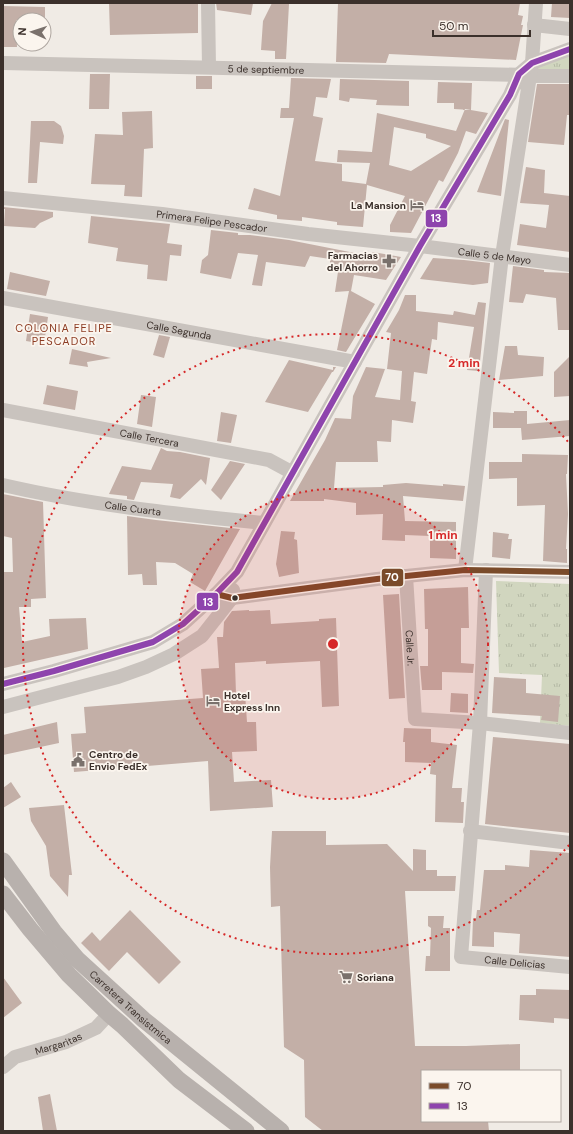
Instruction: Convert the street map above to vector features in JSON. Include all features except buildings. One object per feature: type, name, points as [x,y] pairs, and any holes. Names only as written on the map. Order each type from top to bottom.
[{"type":"main road","name":"Carretera Transistmica","points":[[3,862],[54,932],[77,959],[144,1020],[281,1131]]},
{"type":"main road","name":"Carretera Transistmica","points":[[3,894],[70,975],[109,1014],[179,1080],[246,1131]]},
{"type":"street","points":[[208,3],[209,67]]},
{"type":"street","points":[[465,570],[502,256],[536,3]]},
{"type":"street","points":[[534,25],[570,29]]},
{"type":"street","points":[[3,684],[54,671],[153,642],[183,624],[216,594],[237,572],[420,246],[510,95],[527,71],[570,49]]},
{"type":"street","name":"5 de septiembre","points":[[3,62],[209,67],[527,71],[570,76]]},
{"type":"street","name":"Primera Felipe Pescador","points":[[3,198],[162,214],[308,234],[420,246]]},
{"type":"street","name":"Calle 5 de Mayo","points":[[420,246],[570,265]]},
{"type":"street","name":"Calle Segunda","points":[[3,298],[355,362]]},
{"type":"street","name":"Calle Tercera","points":[[3,410],[269,460],[293,473]]},
{"type":"street","name":"Calle Cuarta","points":[[3,485],[36,493],[169,513],[264,523]]},
{"type":"street","points":[[216,594],[232,598],[465,570],[570,572]]},
{"type":"street","points":[[486,570],[480,723],[470,831],[570,843]]},
{"type":"street","points":[[3,707],[118,677],[146,668],[174,654],[202,636],[232,598],[237,572]]},
{"type":"street","name":"Calle Jr.","points":[[406,576],[415,719],[480,723]]},
{"type":"street","points":[[480,723],[570,733]]},
{"type":"street","name":"Calle Delicias","points":[[470,831],[461,957],[570,966]]},
{"type":"street","name":"Margaritas","points":[[3,1067],[15,1057],[66,1042],[96,1028],[109,1014]]},
{"type":"green space","points":[[570,50],[570,76],[519,74]]},
{"type":"green space","points":[[496,581],[570,584],[570,726],[540,723],[542,675],[499,673]]},
{"type":"transit line","name":"13","points":[[3,684],[54,671],[153,642],[183,624],[216,594],[237,572],[420,246],[510,95],[519,74],[532,63],[570,49]]},
{"type":"transit line","name":"70","points":[[216,594],[232,598],[377,579],[465,570],[570,572]]},
{"type":"place","name":"La Mansion","points":[[417,205]]},
{"type":"place","name":"Farmacias del Ahorro","points":[[389,261]]},
{"type":"place","name":"Hotel Express Inn","points":[[213,701]]},
{"type":"place","name":"Centro de Envio FedEx","points":[[78,760]]},
{"type":"place","name":"Soriana","points":[[346,977]]},
{"type":"district","name":"COLONIA FELIPE PESCADOR","points":[[64,334]]}]
